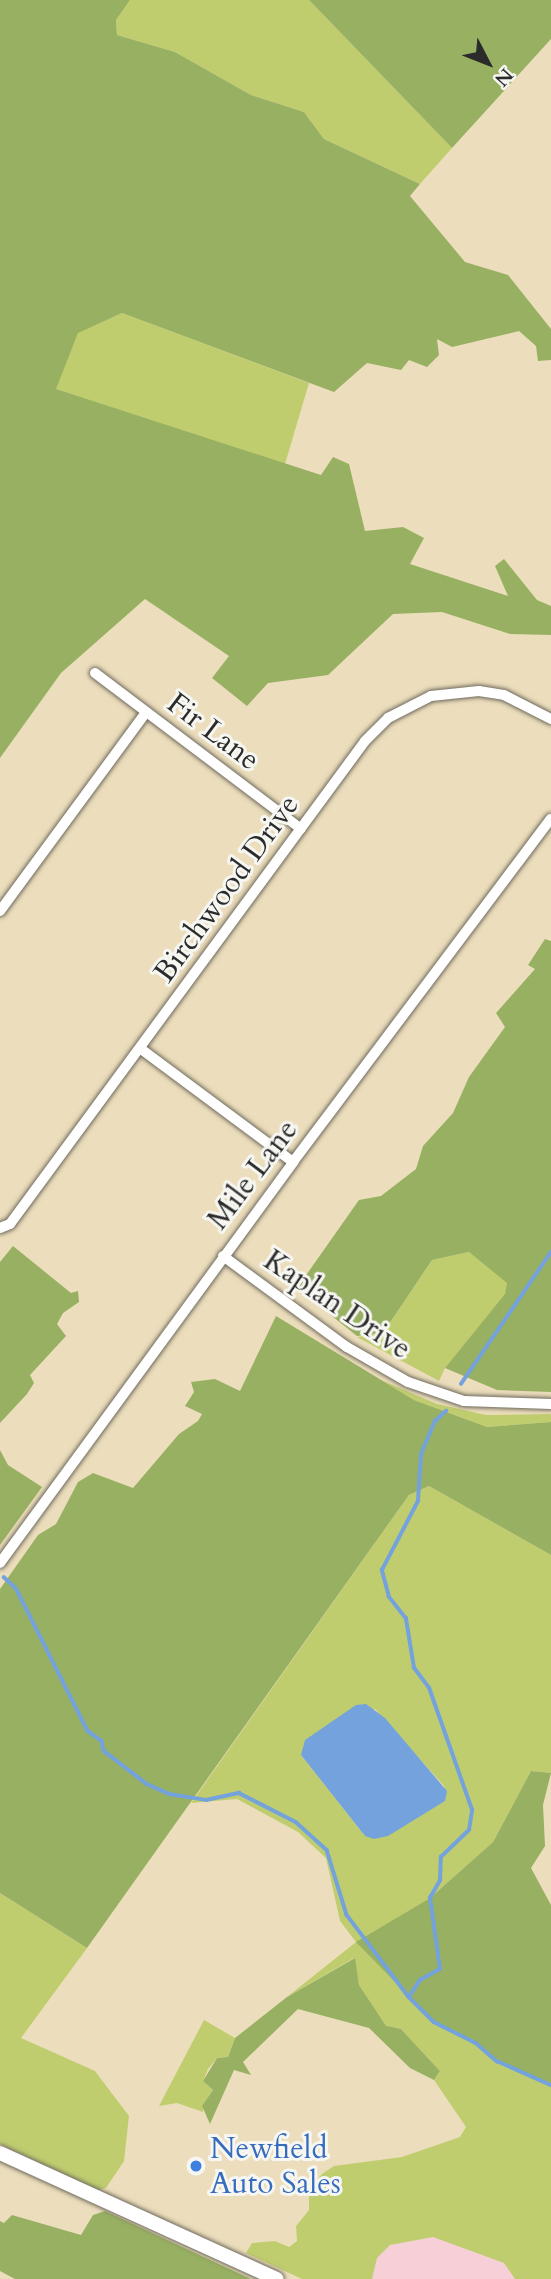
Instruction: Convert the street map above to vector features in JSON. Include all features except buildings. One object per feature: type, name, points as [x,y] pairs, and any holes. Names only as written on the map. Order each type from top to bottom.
[{"type":"main road","points":[[0,2153],[277,2279]]},
{"type":"street","name":"Fir Lane","points":[[95,673],[301,829]]},
{"type":"street","name":"Birchwood Drive","points":[[0,1228],[10,1224],[365,741],[409,705],[453,691],[504,695],[551,719]]},
{"type":"street","points":[[0,911],[146,712]]},
{"type":"street","name":"Mile Lane","points":[[0,1563],[223,1256],[551,820]]},
{"type":"street","points":[[141,1049],[293,1162]]},
{"type":"street","name":"Kaplan Drive","points":[[223,1256],[347,1347],[408,1382],[464,1401],[551,1404]]},
{"type":"shaded area","points":[[433,2237],[504,2263],[515,2279],[372,2279],[377,2257],[390,2245]]},
{"type":"green space","points":[[0,0],[130,0],[116,20],[117,35],[175,52],[251,95],[304,112],[324,139],[420,184],[410,196],[465,262],[508,275],[551,329],[551,360],[538,361],[536,346],[519,331],[452,347],[437,339],[439,355],[427,367],[409,360],[401,370],[367,363],[334,392],[122,313],[78,333],[56,389],[321,475],[333,457],[349,464],[365,531],[403,527],[424,538],[410,564],[508,596],[495,566],[504,559],[537,600],[551,606],[551,635],[510,634],[442,612],[393,614],[328,675],[268,683],[247,706],[212,678],[229,656],[145,599],[61,673],[0,758]]},
{"type":"green space","points":[[130,0],[309,0],[452,148],[420,184],[324,139],[304,112],[251,95],[175,52],[117,35],[116,20]]},
{"type":"green space","points":[[309,0],[551,0],[551,39],[452,148]]},
{"type":"green space","points":[[122,313],[309,383],[285,464],[55,389],[78,332]]},
{"type":"green space","points":[[545,939],[551,941],[551,1392],[497,1390],[445,1368],[505,1294],[507,1283],[469,1252],[432,1260],[383,1333],[357,1336],[297,1288],[359,1200],[381,1196],[416,1169],[423,1146],[453,1113],[469,1077],[505,1027],[496,1013],[535,969],[528,965]]},
{"type":"green space","points":[[13,1246],[71,1293],[78,1291],[79,1302],[63,1313],[57,1324],[66,1336],[30,1375],[34,1383],[0,1423],[0,1262]]},
{"type":"green space","points":[[469,1252],[508,1283],[505,1295],[445,1368],[439,1381],[357,1337],[383,1333],[432,1260]]},
{"type":"green space","points":[[276,1316],[414,1400],[487,1427],[551,1422],[551,1555],[429,1486],[409,1495],[87,1948],[0,1893],[0,1589],[38,1535],[56,1524],[78,1482],[93,1473],[133,1488],[179,1434],[198,1421],[202,1414],[185,1406],[194,1392],[191,1382],[215,1379],[240,1391]]},
{"type":"green space","points":[[381,1380],[437,1404],[486,1415],[551,1414],[551,1422],[487,1427],[414,1400]]},
{"type":"green space","points":[[0,1450],[8,1465],[42,1487],[0,1545]]},
{"type":"green space","points":[[429,1486],[551,1555],[551,1773],[531,1771],[493,1842],[430,1898],[357,1942],[434,2022],[476,2043],[497,2061],[551,2085],[551,2279],[515,2279],[504,2263],[433,2237],[390,2245],[377,2258],[372,2279],[302,2279],[246,2253],[252,2243],[275,2241],[289,2247],[297,2241],[296,2226],[309,2210],[309,2189],[322,2174],[334,2166],[402,2157],[460,2137],[466,2127],[434,2080],[440,2071],[401,2029],[386,2027],[359,1985],[354,1958],[287,1997],[356,1942],[340,1921],[326,1858],[298,1832],[237,1799],[191,1803],[409,1495]],"holes":[[[375,1709],[444,1786],[445,1801],[400,1827],[365,1836],[301,1755]]]},
{"type":"green space","points":[[531,1771],[551,1773],[543,1805],[545,1846],[531,1868],[551,1905],[551,2085],[497,2061],[476,2043],[434,2022],[356,1942],[430,1898],[493,1842]]},
{"type":"green space","points":[[0,1893],[87,1948],[21,2038],[95,2071],[129,2116],[124,2161],[106,2188],[98,2190],[0,2144]]},
{"type":"green space","points":[[355,1958],[359,1985],[386,2026],[401,2029],[440,2071],[434,2080],[410,2068],[369,2028],[298,2009],[243,2062],[251,2075],[234,2070],[210,2124],[202,2106],[213,2090],[203,2081],[217,2058],[228,2057],[235,2038],[287,1997]]},
{"type":"green space","points":[[204,2020],[235,2038],[228,2057],[217,2058],[208,2069],[203,2081],[213,2090],[203,2105],[203,2112],[177,2103],[159,2106]]},
{"type":"green space","points":[[105,2211],[251,2279],[15,2279],[0,2271],[0,2221],[4,2223],[12,2215],[81,2235],[93,2215]]},
{"type":"water","points":[[366,1704],[385,1718],[447,1791],[445,1801],[388,1836],[374,1839],[365,1836],[301,1755],[305,1740],[356,1705]]},
{"type":"waterway","points":[[461,1384],[551,1252]]},
{"type":"waterway","points":[[409,1997],[420,1980],[440,1969],[430,1898],[440,1881],[441,1857],[469,1830],[472,1810],[429,1688],[414,1668],[406,1619],[389,1597],[382,1570],[418,1501],[421,1454],[435,1421],[446,1411]]},
{"type":"waterway","points":[[4,1577],[16,1588],[88,1731],[102,1741],[104,1751],[147,1784],[169,1794],[206,1800],[239,1793],[296,1822],[327,1850],[347,1915],[409,1997],[434,2022],[476,2043],[497,2061],[551,2085]]},
{"type":"place","name":"Newfield Auto Sales","points":[[196,2166]]}]
